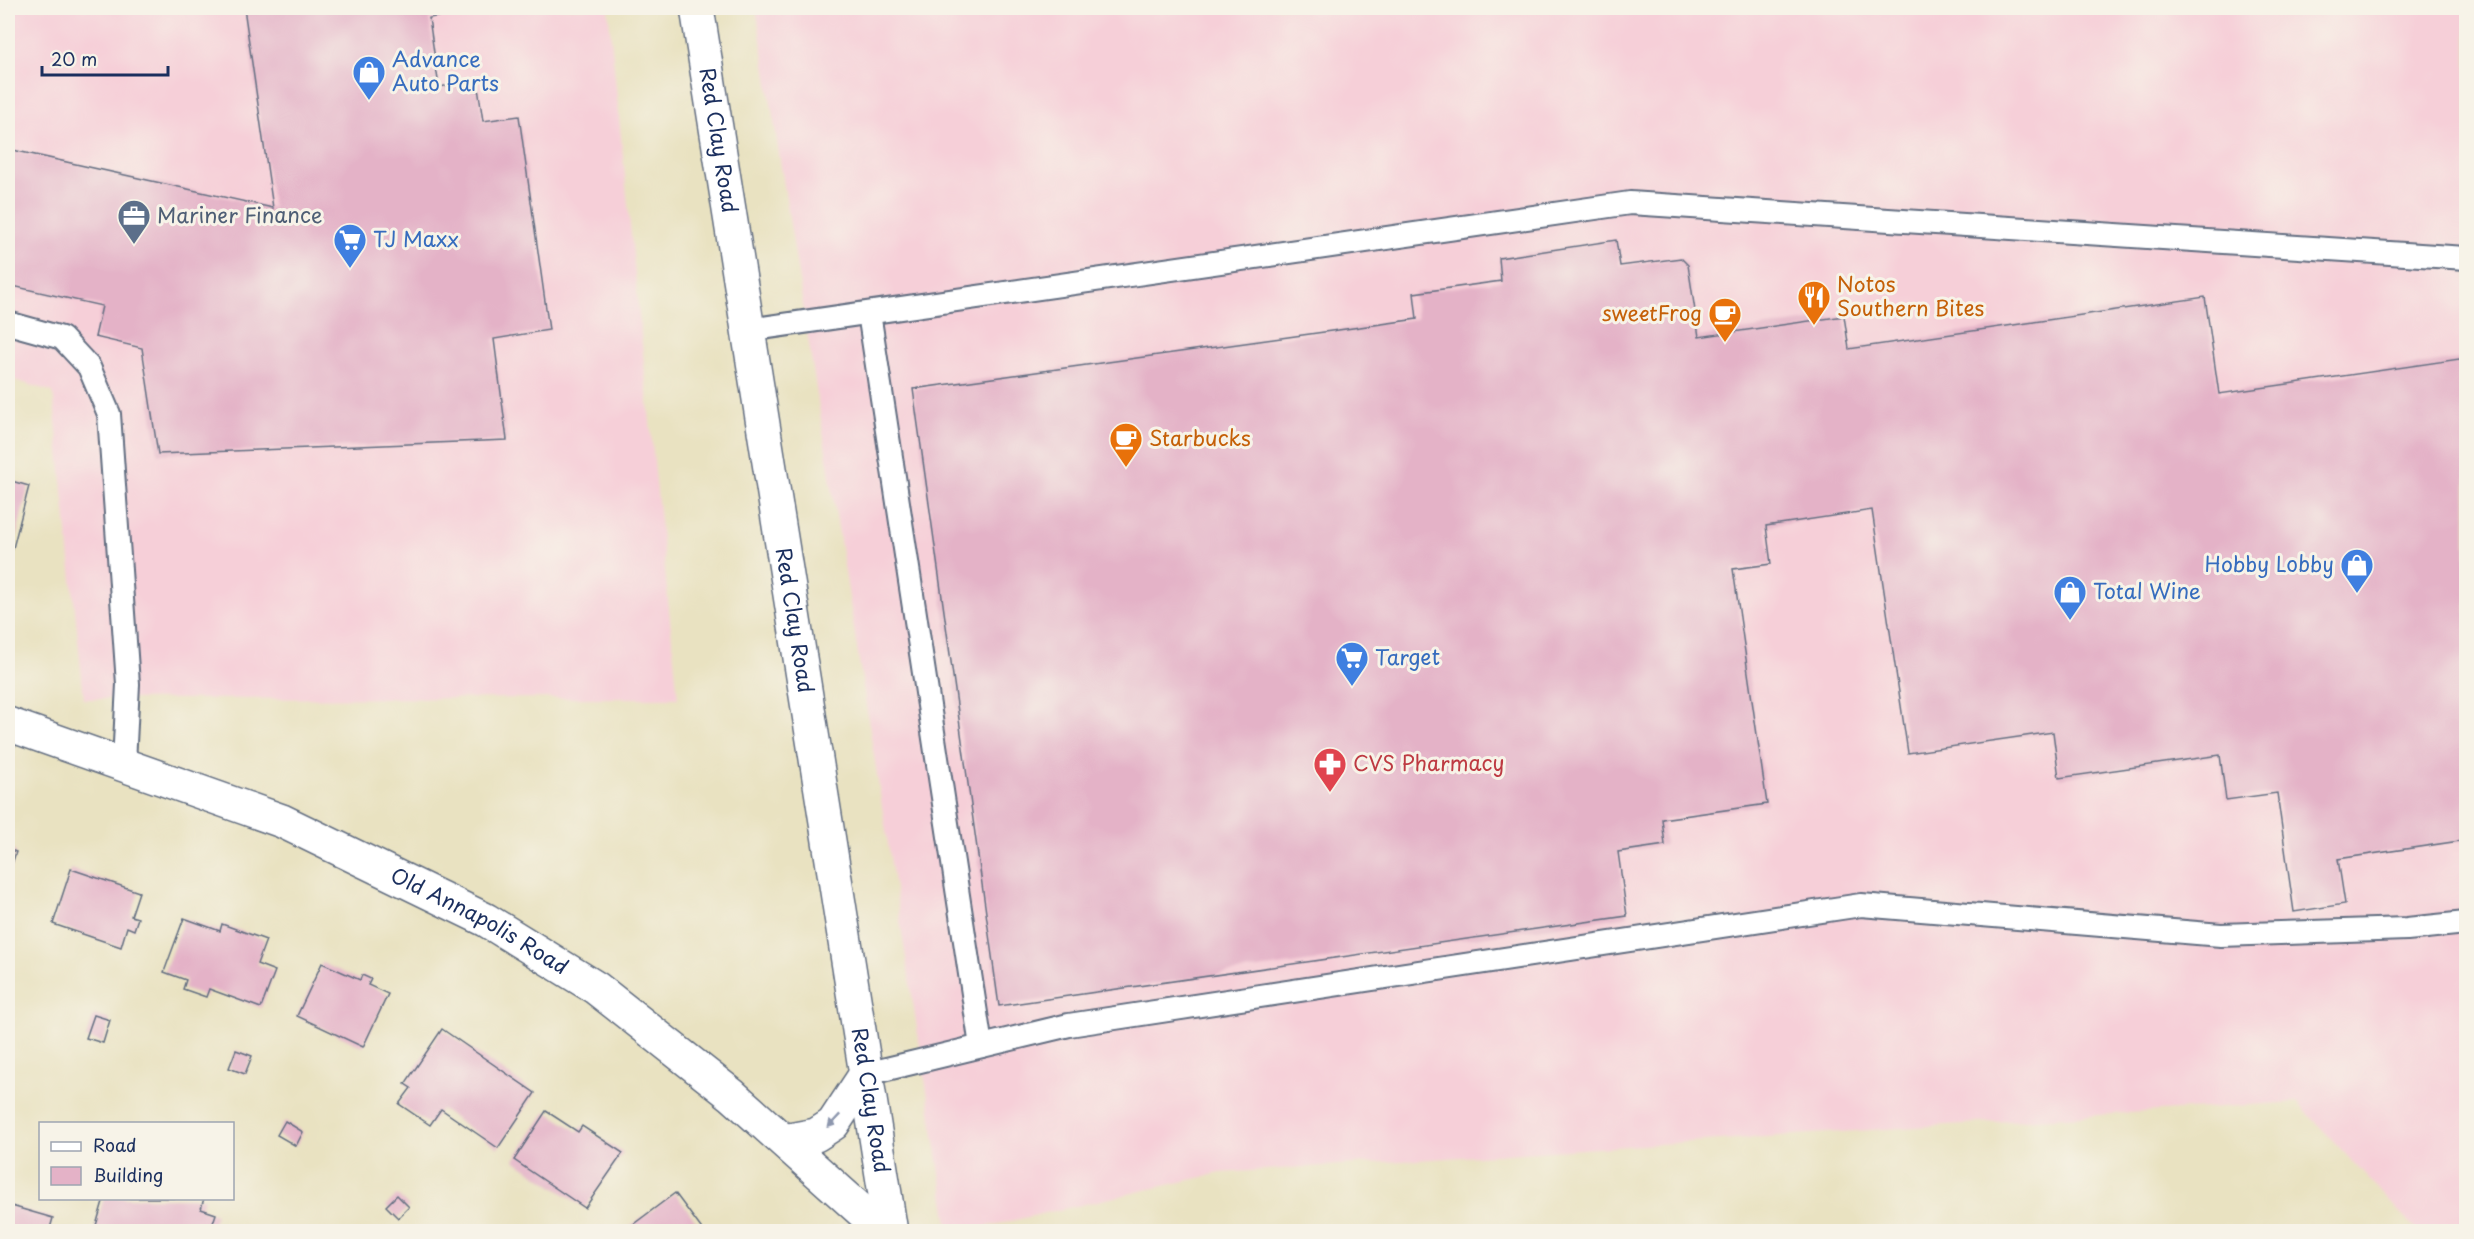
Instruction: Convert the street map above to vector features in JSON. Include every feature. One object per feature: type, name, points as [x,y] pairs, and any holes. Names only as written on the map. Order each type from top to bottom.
[{"type":"street","name":"Red Clay Road","points":[[697,8],[891,1232]]},
{"type":"street","name":"Old Annapolis Road","points":[[8,724],[124,763],[282,821],[486,920],[596,988],[732,1095],[885,1232]]},
{"type":"street","points":[[784,1141],[816,1135],[833,1124],[866,1074]]},
{"type":"lane","points":[[748,330],[1630,203],[2466,258]]},
{"type":"lane","points":[[868,313],[981,1046]]},
{"type":"lane","points":[[8,323],[62,338],[89,367],[109,414],[128,684],[124,763]]},
{"type":"lane","points":[[866,1074],[1069,1025],[1861,905],[2222,935],[2407,928],[2466,923]]},
{"type":"shaded area","points":[[8,8],[608,8],[678,698],[84,699],[53,392],[8,378]]},
{"type":"shaded area","points":[[756,8],[2466,8],[2466,1231],[2417,1231],[2297,1102],[1220,1173],[967,1231],[949,1231]]},
{"type":"building","points":[[244,8],[491,8],[429,18],[439,87],[477,81],[483,121],[519,116],[549,330],[494,339],[507,440],[158,454],[142,348],[95,337],[102,306],[8,285],[8,149],[273,208]]},
{"type":"building","name":"Target","points":[[1616,240],[1620,266],[1681,258],[1688,265],[1699,337],[1844,316],[1849,349],[2205,297],[2219,394],[2466,358],[2466,840],[2338,859],[2345,904],[2294,912],[2277,793],[2226,800],[2220,755],[2059,778],[2053,732],[1908,753],[1872,510],[1766,526],[1771,564],[1733,569],[1767,804],[1662,819],[1665,845],[1618,852],[1627,916],[999,1006],[913,389],[1417,319],[1414,293],[1501,281],[1499,258]]},
{"type":"building","points":[[8,480],[29,486],[12,552],[8,550]]},
{"type":"building","points":[[8,849],[16,852],[8,876]]},
{"type":"building","points":[[71,869],[139,892],[131,916],[138,918],[134,930],[127,927],[121,947],[53,924]]},
{"type":"building","points":[[184,918],[220,931],[222,924],[266,940],[257,964],[275,971],[261,1008],[209,989],[206,997],[183,989],[186,980],[164,972]]},
{"type":"building","points":[[322,963],[360,980],[362,975],[371,979],[368,985],[388,994],[363,1047],[297,1016]]},
{"type":"building","points":[[94,1015],[110,1020],[103,1043],[86,1038]]},
{"type":"building","points":[[442,1029],[535,1093],[498,1148],[441,1109],[430,1125],[399,1104],[411,1088],[405,1084]]},
{"type":"building","points":[[236,1050],[252,1056],[245,1074],[229,1068]]},
{"type":"building","points":[[546,1111],[578,1132],[582,1126],[623,1153],[585,1208],[514,1160]]},
{"type":"building","points":[[285,1121],[303,1132],[296,1146],[277,1135]]},
{"type":"building","points":[[675,1193],[704,1232],[623,1232]]},
{"type":"building","points":[[397,1195],[409,1207],[398,1218],[386,1206]]},
{"type":"building","points":[[103,1200],[203,1200],[201,1209],[216,1214],[210,1232],[100,1232],[95,1229]]},
{"type":"building","points":[[8,1205],[53,1218],[49,1232],[8,1232]]},
{"type":"place","name":"Advance Auto Parts","points":[[369,101]]},
{"type":"place","name":"Mariner Finance","points":[[134,245]]},
{"type":"place","name":"TJ Maxx","points":[[350,269]]},
{"type":"place","name":"Notos Southern Bites","points":[[1814,326]]},
{"type":"place","name":"sweetFrog","points":[[1725,343]]},
{"type":"place","name":"Starbucks","points":[[1126,468]]},
{"type":"place","name":"Hobby Lobby","points":[[2357,594]]},
{"type":"place","name":"Total Wine","points":[[2070,621]]},
{"type":"place","name":"Target","points":[[1352,687]]},
{"type":"place","name":"CVS Pharmacy","points":[[1330,793]]}]
